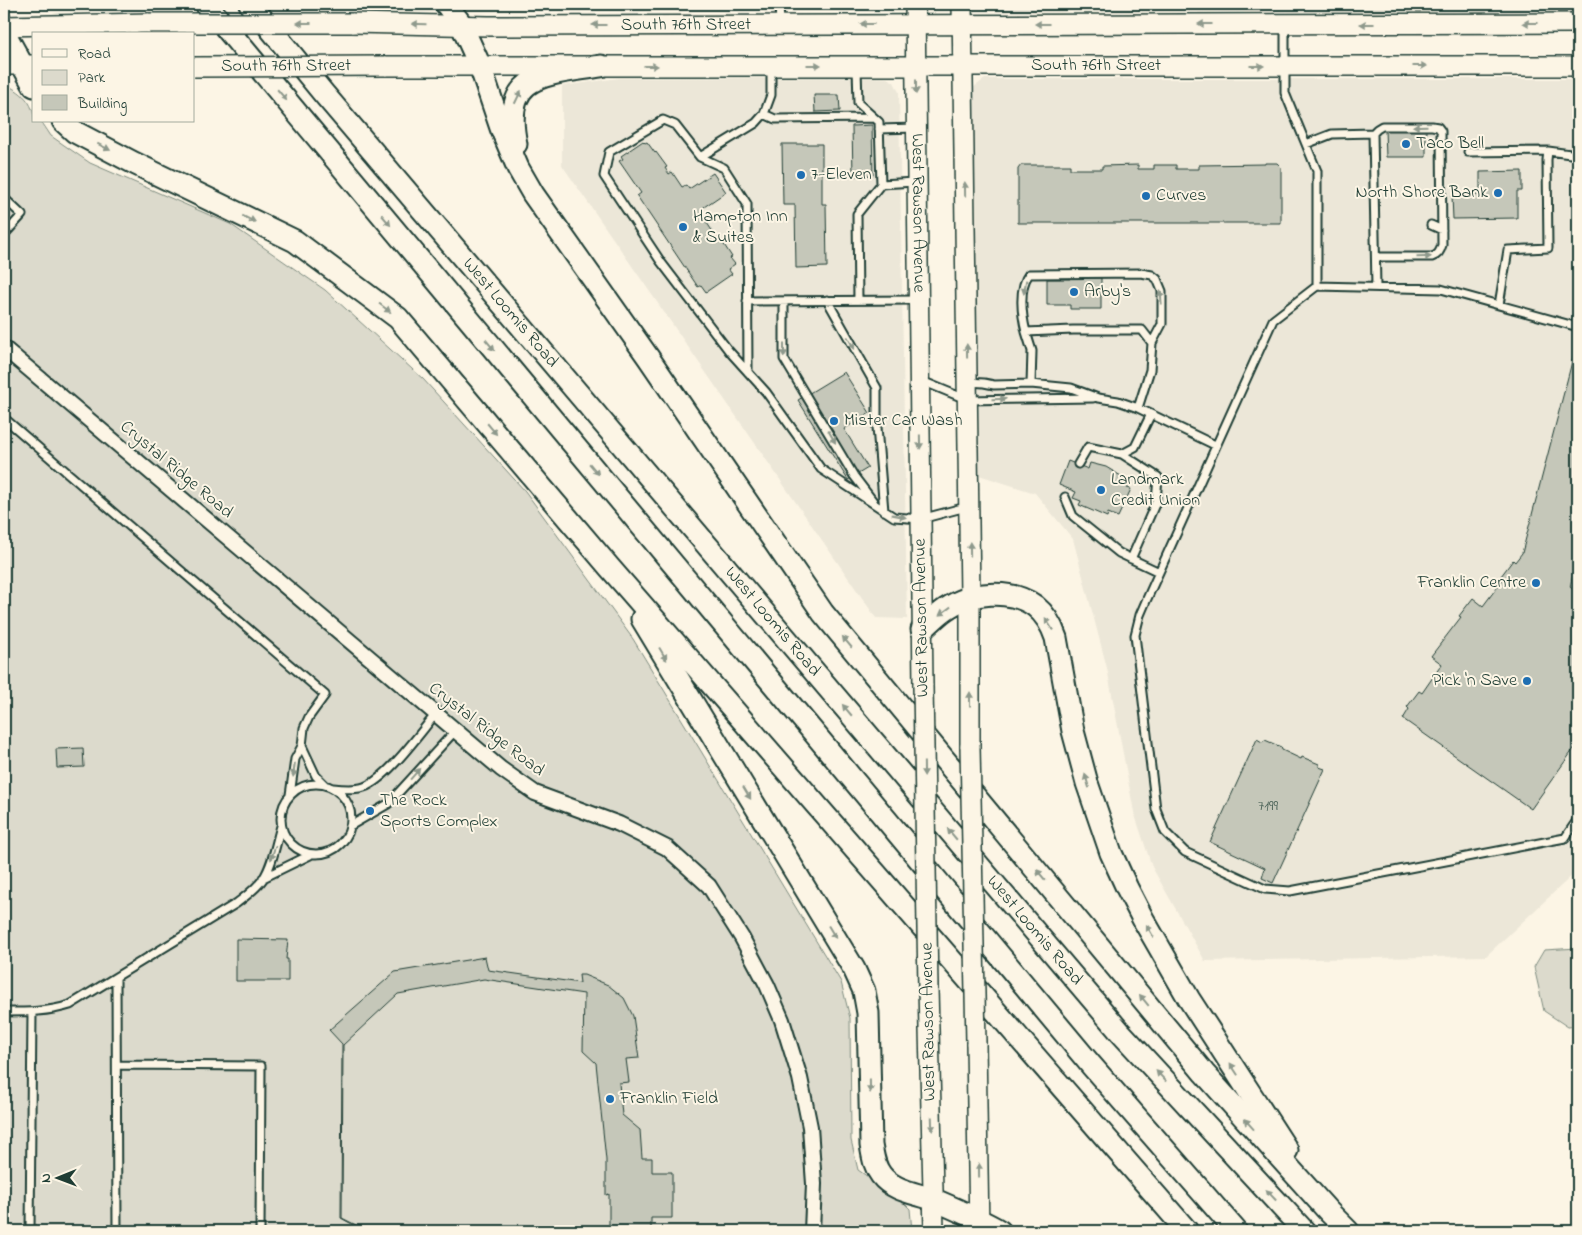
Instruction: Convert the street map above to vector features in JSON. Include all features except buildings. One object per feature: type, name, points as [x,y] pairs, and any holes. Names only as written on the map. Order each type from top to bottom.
[{"type":"main road","name":"West Loomis Road","points":[[206,4],[1091,1065],[1236,1231]]},
{"type":"main road","name":"West Loomis Road","points":[[250,4],[324,94],[1121,1033],[1304,1231]]},
{"type":"main road","points":[[446,4],[460,24],[480,66],[501,128],[518,168],[533,194],[648,357],[823,614],[1204,1072],[1348,1231]]},
{"type":"main road","name":"West Rawson Avenue","points":[[916,4],[922,630],[934,1231]]},
{"type":"main road","points":[[962,4],[968,391],[970,747],[980,1225]]},
{"type":"main road","name":"South 76th Street","points":[[4,26],[149,23],[352,23],[488,26],[1578,23]]},
{"type":"main road","points":[[4,32],[20,65],[32,83]]},
{"type":"main road","name":"South 76th Street","points":[[195,67],[857,65],[1578,66]]},
{"type":"main road","points":[[533,194],[519,157],[515,138],[512,119],[513,107],[517,98],[523,87],[531,81],[546,75],[601,66]]},
{"type":"main road","points":[[63,122],[75,132],[134,163],[295,241],[398,318],[610,568],[1187,1231]]},
{"type":"main road","points":[[610,568],[849,960],[864,991],[868,1013],[871,1145],[874,1161],[881,1175],[894,1185],[912,1194],[934,1200],[980,1225],[1000,1231]]},
{"type":"main road","points":[[922,630],[946,608],[970,598],[987,594],[1025,600],[1036,607],[1051,624],[1056,638],[1073,732],[1085,774],[1111,853],[1127,888],[1142,919],[1189,999],[1329,1212]]},
{"type":"street","name":"Crystal Ridge Road","points":[[4,348],[502,769],[535,793],[619,824],[667,848],[709,886],[742,938],[767,985],[782,1020],[800,1078],[810,1128],[814,1184],[812,1231]]},
{"type":"lane","points":[[780,4],[780,25]]},
{"type":"lane","points":[[1285,24],[1285,93],[1317,171],[1318,286]]},
{"type":"lane","points":[[857,65],[858,103],[879,122],[880,184],[857,214],[858,300]]},
{"type":"lane","points":[[700,157],[756,123],[764,114],[771,95],[771,66]]},
{"type":"lane","points":[[764,114],[774,119],[874,118]]},
{"type":"lane","points":[[748,372],[747,204],[724,168],[700,157],[675,125],[663,120],[609,152],[604,176],[661,262],[729,351],[766,392],[821,469],[894,517],[921,519],[969,506]]},
{"type":"lane","points":[[1376,257],[1432,257],[1437,255],[1442,245],[1441,131],[1438,127],[1382,126],[1374,133],[1376,287]]},
{"type":"lane","points":[[879,128],[916,128]]},
{"type":"lane","points":[[1306,144],[1332,134],[1374,133]]},
{"type":"lane","points":[[1499,306],[1508,250],[1548,248],[1548,151]]},
{"type":"lane","points":[[1468,152],[1548,151],[1578,155]]},
{"type":"lane","points":[[880,184],[917,182]]},
{"type":"lane","points":[[4,198],[22,215],[4,235]]},
{"type":"lane","points":[[1431,225],[1442,230]]},
{"type":"lane","points":[[1031,384],[1032,351],[1024,322],[1023,298],[1024,283],[1029,274],[1141,273],[1152,275],[1157,279],[1162,291],[1162,324],[1152,343],[1150,370],[1138,408]]},
{"type":"lane","points":[[1578,328],[1441,289],[1318,286],[1273,320],[1140,614],[1135,635],[1156,809],[1165,832],[1185,852],[1265,889],[1290,891],[1564,838],[1578,819]]},
{"type":"lane","points":[[827,300],[877,388],[876,427],[881,509]]},
{"type":"lane","points":[[748,301],[918,300]]},
{"type":"lane","points":[[784,301],[784,359],[854,476],[881,509]]},
{"type":"lane","points":[[1026,332],[1142,330],[1152,343]]},
{"type":"lane","points":[[919,380],[968,391],[1098,398],[1118,401],[1138,408],[1215,445]]},
{"type":"lane","points":[[968,391],[984,383],[994,385],[1031,384],[1071,388],[1098,398]]},
{"type":"lane","points":[[1122,454],[1135,447],[1151,414]]},
{"type":"lane","points":[[4,418],[325,695],[309,716],[304,728],[302,746],[295,759],[290,795]]},
{"type":"lane","points":[[1078,464],[1088,447],[1122,454],[1158,477],[1156,502],[1132,559]]},
{"type":"lane","points":[[1065,498],[1073,516],[1119,553],[1159,572]]},
{"type":"lane","points":[[333,788],[364,787],[375,782],[386,773],[435,714]]},
{"type":"lane","points":[[350,826],[388,804],[455,730]]},
{"type":"lane","points":[[302,746],[316,776],[325,785]]},
{"type":"lane","points":[[263,878],[310,855],[332,851],[347,836],[351,815],[348,804],[342,795],[325,785],[312,784],[300,787],[290,795],[280,815],[284,836],[291,845],[310,855]]},
{"type":"lane","points":[[4,1012],[54,1010],[70,1005],[237,903],[252,892],[263,878],[274,854],[281,826]]},
{"type":"lane","points":[[116,977],[117,1231]]},
{"type":"lane","points":[[30,1231],[32,1012]]},
{"type":"lane","points":[[117,1065],[261,1066],[260,1231]]},
{"type":"shaded area","points":[[537,4],[893,4],[882,11],[538,11]]},
{"type":"shaded area","points":[[974,4],[1578,4],[1578,13],[1000,11],[984,10]]},
{"type":"shaded area","points":[[619,78],[887,78],[894,82],[899,92],[907,619],[876,618],[562,165],[562,86]]},
{"type":"shaded area","points":[[985,79],[1578,79],[1578,870],[1486,956],[1205,961],[1152,867],[1134,812],[1107,668],[1073,539],[1035,493],[979,475],[971,96],[974,87]]},
{"type":"green space","name":"The Rock Sports Complex","points":[[4,84],[16,90],[29,103],[32,108],[32,122],[42,122],[51,136],[90,163],[230,224],[325,290],[423,379],[525,491],[633,639],[841,982],[850,1018],[851,1140],[858,1170],[900,1199],[910,1209],[912,1231],[4,1231]]},
{"type":"green space","points":[[1578,948],[1578,1026],[1568,1027],[1544,1011],[1534,967],[1544,950]]},
{"type":"place","name":"Taco Bell","points":[[1406,144]]},
{"type":"place","name":"7-Eleven","points":[[801,175]]},
{"type":"place","name":"North Shore Bank","points":[[1498,193]]},
{"type":"place","name":"Curves","points":[[1146,196]]},
{"type":"place","name":"Hampton Inn & Suites","points":[[683,227]]},
{"type":"place","name":"Arby's","points":[[1074,292]]},
{"type":"place","name":"Mister Car Wash","points":[[834,421]]},
{"type":"place","name":"Landmark Credit Union","points":[[1101,490]]},
{"type":"place","name":"Franklin Centre","points":[[1536,583]]},
{"type":"place","name":"Pick 'n Save","points":[[1527,681]]},
{"type":"place","name":"The Rock Sports Complex","points":[[370,811]]},
{"type":"place","name":"Franklin Field","points":[[610,1099]]}]
